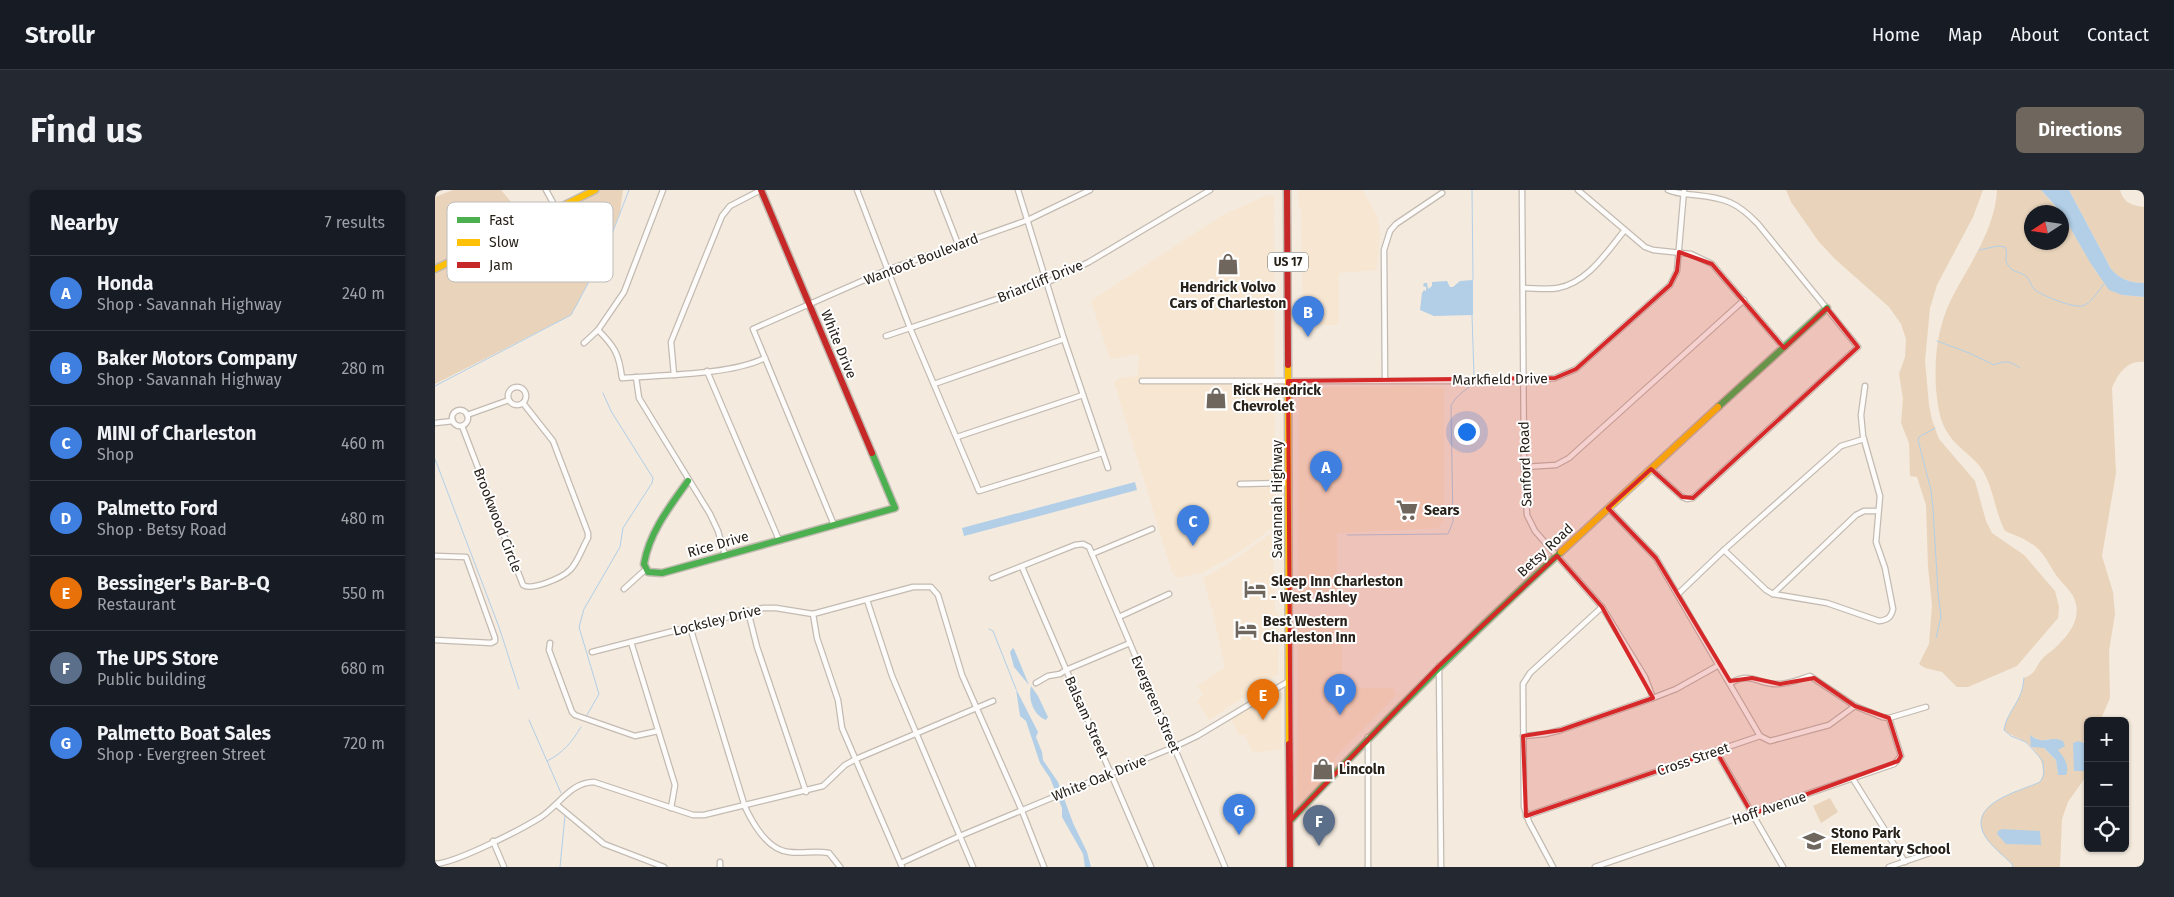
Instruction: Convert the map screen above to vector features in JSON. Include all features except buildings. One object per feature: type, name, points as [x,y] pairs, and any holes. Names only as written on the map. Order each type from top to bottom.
[{"type":"main road","points":[[572,202],[595,190]]},
{"type":"main road","name":"White Drive","points":[[761,190],[895,508]]},
{"type":"main road","name":"Savannah Highway","points":[[1287,190],[1291,867]]},
{"type":"main road","points":[[435,269],[447,263]]},
{"type":"main road","name":"Betsy Road","points":[[1291,820],[1368,737],[1439,666],[1608,508],[1827,308]]},
{"type":"main road","points":[[646,569],[643,559],[647,545],[687,481]]},
{"type":"main road","name":"Rice Drive","points":[[646,569],[651,573],[657,574],[895,508]]},
{"type":"street","points":[[546,190],[553,202]]},
{"type":"street","points":[[584,342],[598,330],[624,292],[663,190]]},
{"type":"street","points":[[674,375],[671,342],[722,216],[730,206],[761,190]]},
{"type":"street","points":[[857,190],[910,328],[979,491],[1102,453]]},
{"type":"street","points":[[937,190],[958,244]]},
{"type":"street","points":[[1018,190],[1083,396],[1108,468]]},
{"type":"street","name":"Wantoot Boulevard","points":[[765,358],[753,328],[887,270],[1028,220],[1090,190]]},
{"type":"street","name":"Briarcliff Drive","points":[[886,336],[1048,282],[1089,262],[1210,190]]},
{"type":"street","name":"Sanford Road","points":[[1522,190],[1524,466],[1527,515],[1535,531],[1602,606],[1645,677],[1653,698]]},
{"type":"street","points":[[1578,190],[1635,241],[1653,250],[1691,254],[1712,264],[1784,348]]},
{"type":"street","points":[[1651,469],[1682,497],[1687,499],[1693,498],[1858,347],[1758,224],[1742,208],[1717,197],[1668,190]]},
{"type":"street","name":"Markfield Drive","points":[[1143,381],[1524,381],[1555,378],[1576,369],[1670,285],[1677,271],[1684,192]]},
{"type":"street","points":[[1385,380],[1384,250],[1387,240],[1396,224],[1442,193]]},
{"type":"street","points":[[1523,288],[1556,289],[1584,277],[1624,231]]},
{"type":"street","points":[[1524,466],[1556,464],[1569,458],[1744,300]]},
{"type":"street","points":[[598,330],[616,349],[620,359],[622,378],[674,375],[744,366],[765,358],[835,525]]},
{"type":"street","points":[[934,384],[1065,339]]},
{"type":"street","points":[[707,371],[779,540]]},
{"type":"street","points":[[636,377],[639,398],[687,481],[714,523],[725,555]]},
{"type":"street","points":[[1724,550],[1766,590],[1773,594],[1827,603],[1879,621],[1887,620],[1892,615],[1893,609],[1885,568],[1877,542],[1880,496],[1864,439],[1861,415],[1865,386]]},
{"type":"street","points":[[518,387],[525,392],[526,398],[523,403],[515,405],[509,400],[510,391],[518,387]]},
{"type":"street","points":[[957,437],[1083,396]]},
{"type":"street","points":[[467,416],[509,400]]},
{"type":"street","name":"Brookwood Circle","points":[[462,426],[523,585],[531,588],[562,576],[571,569],[588,538],[588,533],[553,441],[523,403]]},
{"type":"street","points":[[456,412],[464,412],[467,416],[466,423],[462,426],[455,425],[453,415],[456,412]]},
{"type":"street","points":[[435,424],[453,421]]},
{"type":"street","points":[[1678,594],[1724,550],[1841,446],[1864,439]]},
{"type":"street","points":[[1239,484],[1290,483]]},
{"type":"street","points":[[1608,508],[1656,558],[1731,683],[1760,736]]},
{"type":"street","points":[[1773,594],[1856,515],[1864,512],[1878,511]]},
{"type":"street","points":[[1092,554],[1152,529]]},
{"type":"street","name":"Evergreen Street","points":[[1022,567],[1083,544],[1089,547],[1225,867]]},
{"type":"street","points":[[435,556],[466,557],[495,641],[491,643],[435,640]]},
{"type":"street","points":[[991,578],[1022,567]]},
{"type":"street","name":"Balsam Street","points":[[1022,567],[1151,867]]},
{"type":"street","points":[[624,589],[646,569]]},
{"type":"street","name":"Locksley Drive","points":[[592,652],[748,611],[776,608],[813,614],[913,588],[931,587],[938,595],[962,675],[976,706]]},
{"type":"street","points":[[1119,617],[1169,594]]},
{"type":"street","points":[[867,600],[892,676],[973,867]]},
{"type":"street","points":[[1553,867],[1526,816],[1524,807],[1524,680],[1602,606]]},
{"type":"street","points":[[748,611],[757,647],[806,792]]},
{"type":"street","points":[[813,614],[817,638],[838,700],[842,728],[902,865]]},
{"type":"street","points":[[690,627],[745,807],[754,824],[778,850],[790,852],[821,851],[829,853],[841,867]]},
{"type":"street","points":[[631,642],[675,785],[671,808]]},
{"type":"street","points":[[550,643],[549,650],[572,712],[575,715],[630,735],[643,736],[658,731]]},
{"type":"street","points":[[1036,683],[1048,676],[1064,673],[1066,670],[1130,643]]},
{"type":"street","points":[[1523,736],[1561,730],[1653,698],[1676,689],[1719,665]]},
{"type":"street","points":[[1439,666],[1441,867]]},
{"type":"street","points":[[1731,683],[1736,680],[1752,678],[1780,684],[1810,676],[1855,706],[1889,718],[1927,707]]},
{"type":"street","name":"White Oak Drive","points":[[902,865],[959,836],[1175,747],[1197,736],[1262,695],[1290,680]]},
{"type":"street","points":[[435,864],[458,859],[539,818],[557,805],[575,786],[585,783],[595,782],[693,815],[704,815],[745,807],[823,786],[845,765],[976,706],[993,701]]},
{"type":"street","points":[[976,706],[1022,811],[1044,867]]},
{"type":"street","name":"Cross Street","points":[[1526,816],[1760,736],[1770,741],[1829,724],[1855,706]]},
{"type":"street","name":"Hoff Avenue","points":[[1595,867],[1893,764],[1901,756],[1889,718]]},
{"type":"street","points":[[1368,737],[1368,867]]},
{"type":"street","points":[[1716,751],[1783,867]]},
{"type":"street","points":[[1853,778],[1905,862]]},
{"type":"street","points":[[557,805],[604,844],[664,867]]},
{"type":"street","points":[[493,841],[504,867]]},
{"type":"street","points":[[1889,867],[1944,848]]},
{"type":"highlighted area","points":[[1679,252],[1712,264],[1784,348],[1827,308],[1858,347],[1693,498],[1682,497],[1651,469],[1608,508],[1656,558],[1730,681],[1752,678],[1780,684],[1814,678],[1855,706],[1889,718],[1901,756],[1898,761],[1752,814],[1716,751],[1526,816],[1523,736],[1561,730],[1653,698],[1602,607],[1557,556],[1439,666],[1291,820],[1288,381],[1555,378],[1576,369],[1670,285],[1677,271]]},
{"type":"shaded area","points":[[453,190],[501,190],[511,202],[447,202],[447,282],[589,282],[571,315],[435,384],[435,197]]},
{"type":"shaded area","points":[[595,190],[623,190],[620,212],[613,231],[613,202],[571,202]]},
{"type":"shaded area","points":[[1298,190],[1362,190],[1377,215],[1380,232],[1377,270],[1339,273],[1339,321],[1336,325],[1303,325],[1301,210],[1299,209]]},
{"type":"shaded area","points":[[1786,190],[1983,190],[1973,217],[1937,285],[1930,308],[1925,361],[1929,405],[1939,439],[1975,481],[1986,521],[1992,533],[2024,555],[2055,591],[2059,607],[2058,618],[2017,666],[1968,687],[1957,687],[1942,672],[1925,668],[1919,664],[1929,644],[1932,605],[1928,567],[1926,505],[1917,477],[1910,476],[1909,443],[1901,423],[1903,399],[1899,374],[1905,357],[1906,339],[1901,324],[1889,307],[1835,259],[1819,242],[1791,202]]},
{"type":"shaded area","points":[[1997,190],[2041,190],[2054,205],[2024,205],[2024,250],[2069,250],[2069,226],[2096,272],[2122,295],[2144,297],[2144,362],[2133,363],[2124,369],[2112,388],[2116,473],[2102,556],[2113,592],[2115,614],[2109,651],[2110,698],[2102,717],[2084,717],[2084,779],[2068,802],[2062,819],[2060,867],[2013,867],[1988,840],[1981,825],[1982,815],[1998,800],[2040,782],[2043,771],[2038,754],[2030,745],[2004,730],[2008,717],[2021,693],[2024,678],[2031,674],[2041,660],[2065,638],[2074,623],[2076,614],[2073,596],[2038,548],[2005,531],[1983,471],[1976,461],[1953,440],[1946,430],[1939,413],[1936,389],[1936,363],[1941,326],[1950,302],[1988,230]],"holes":[[[2031,736],[2041,741],[2049,739],[2058,750],[2058,774],[2056,760]]]},
{"type":"shaded area","points":[[2069,190],[2120,190],[2123,198],[2129,203],[2144,207],[2144,283],[2126,280],[2111,269]]},
{"type":"shaded area","points":[[1267,195],[1274,196],[1275,525],[1254,542],[1224,561],[1203,572],[1178,578],[1172,572],[1114,382],[1119,378],[1138,376],[1139,354],[1110,359],[1091,301],[1221,216]]},
{"type":"shaded area","points":[[1410,386],[1444,388],[1444,520],[1438,528],[1337,533],[1337,594],[1298,593],[1299,393],[1305,388]]},
{"type":"shaded area","points":[[1270,534],[1273,545],[1275,609],[1279,615],[1278,674],[1209,720],[1197,701],[1203,695],[1198,686],[1225,667],[1203,578],[1231,562]]},
{"type":"shaded area","points":[[1338,623],[1342,626],[1342,688],[1393,688],[1396,695],[1335,758],[1335,770],[1304,803],[1297,805],[1298,626]]},
{"type":"shaded area","points":[[1281,689],[1281,749],[1253,753],[1245,735],[1239,735],[1231,719]]},
{"type":"shaded area","points":[[1830,798],[1838,812],[1821,823],[1813,806]]},
{"type":"water","points":[[2041,190],[2069,190],[2111,269],[2126,280],[2144,283],[2144,297],[2122,295],[2109,290],[2091,264],[2069,226],[2069,205],[2055,205]]},
{"type":"water","points":[[1473,280],[1473,315],[1434,316],[1420,310],[1422,293],[1424,290],[1426,291],[1426,287],[1423,286],[1424,283],[1427,283],[1428,289],[1432,286],[1432,282],[1447,281],[1450,287],[1453,287],[1460,281]]},
{"type":"water","points":[[1135,482],[1137,490],[964,536],[962,528]]},
{"type":"water","points":[[1013,648],[1029,685],[1014,667],[1010,652]]},
{"type":"water","points":[[1031,686],[1048,717],[1046,720],[1041,718],[1033,706],[1030,696]]},
{"type":"water","points":[[1016,689],[1038,732],[1036,737],[1043,760],[1058,782],[1073,823],[1087,852],[1091,867],[1085,867],[1083,854],[1062,817],[1062,808],[1050,778],[1040,763],[1026,721],[1020,716]]},
{"type":"water","points":[[2030,735],[2039,740],[2058,739],[2063,741],[2065,746],[2058,750],[2067,765],[2066,775],[2058,775],[2056,760],[2044,748],[2031,747]]},
{"type":"water","points":[[2078,741],[2084,743],[2084,771],[2074,771],[2073,743]]},
{"type":"water","points":[[2002,829],[2040,831],[2041,845],[2006,844],[1997,834]]},
{"type":"waterway","points":[[613,231],[629,190]]},
{"type":"waterway","points":[[1472,190],[1473,280]]},
{"type":"waterway","points":[[1979,250],[1998,246],[2005,247],[2006,261],[2010,268],[2027,277],[2035,290],[2065,303],[2078,306],[2085,305],[2104,284]]},
{"type":"waterway","points":[[435,386],[571,315],[589,282]]},
{"type":"waterway","points":[[1472,315],[1474,375]]},
{"type":"waterway","points":[[1937,341],[1994,365],[2007,362],[2020,368]]},
{"type":"waterway","points":[[1347,535],[1448,534],[1453,522],[1451,406],[1458,396],[1473,384]]},
{"type":"waterway","points":[[587,715],[599,694],[579,627],[584,609],[620,547],[623,528],[652,483],[653,478],[611,411],[603,393]]},
{"type":"waterway","points":[[1935,428],[1919,437],[1918,440],[1931,490],[1933,509],[1941,617],[1936,638]]},
{"type":"waterway","points":[[435,459],[499,627],[519,689]]},
{"type":"waterway","points":[[989,629],[993,631],[1016,689]]},
{"type":"waterway","points":[[2013,867],[1988,840],[1981,825],[1983,815],[1989,807],[2009,794],[2040,782],[2044,775],[2043,761],[2026,742],[2011,736],[2004,730],[2008,717],[2021,693],[2024,678]]},
{"type":"waterway","points":[[529,720],[547,761]]},
{"type":"waterway","points":[[561,793],[547,761],[567,747],[581,727]]},
{"type":"waterway","points":[[560,867],[565,816]]},
{"type":"traffic: fast","points":[[1718,407],[1827,308]]},
{"type":"traffic: fast","points":[[688,481],[661,520],[650,541],[644,564],[648,572],[662,573],[895,508],[872,453]]},
{"type":"traffic: fast","points":[[1291,820],[1423,683],[1561,552]]},
{"type":"traffic: slow","points":[[571,202],[595,190]]},
{"type":"traffic: slow","points":[[435,269],[447,263]]},
{"type":"traffic: slow","points":[[1288,365],[1289,744]]},
{"type":"traffic: slow","points":[[1561,552],[1718,407]]},
{"type":"traffic: jam","points":[[761,190],[872,453]]},
{"type":"traffic: jam","points":[[1287,190],[1288,365]]},
{"type":"traffic: jam","points":[[1289,744],[1290,867]]},
{"type":"place","name":"Hendrick Volvo Cars of Charleston","points":[[1228,264]]},
{"type":"place","name":"Baker Motors Company","points":[[1308,337]]},
{"type":"place","name":"Rick Hendrick Chevrolet","points":[[1216,398]]},
{"type":"place","name":"Honda","points":[[1326,492]]},
{"type":"place","name":"Sears","points":[[1407,510]]},
{"type":"place","name":"MINI of Charleston","points":[[1193,546]]},
{"type":"place","name":"Sleep Inn Charleston - West Ashley","points":[[1255,589]]},
{"type":"place","name":"Best Western Charleston Inn","points":[[1246,629]]},
{"type":"place","name":"Palmetto Ford","points":[[1340,715]]},
{"type":"place","name":"Bessinger's Bar-B-Q","points":[[1263,720]]},
{"type":"place","name":"Lincoln","points":[[1323,769]]},
{"type":"place","name":"Palmetto Boat Sales","points":[[1239,835]]},
{"type":"place","name":"Stono Park Elementary School","points":[[1814,841]]},
{"type":"place","name":"The UPS Store","points":[[1319,846]]}]
